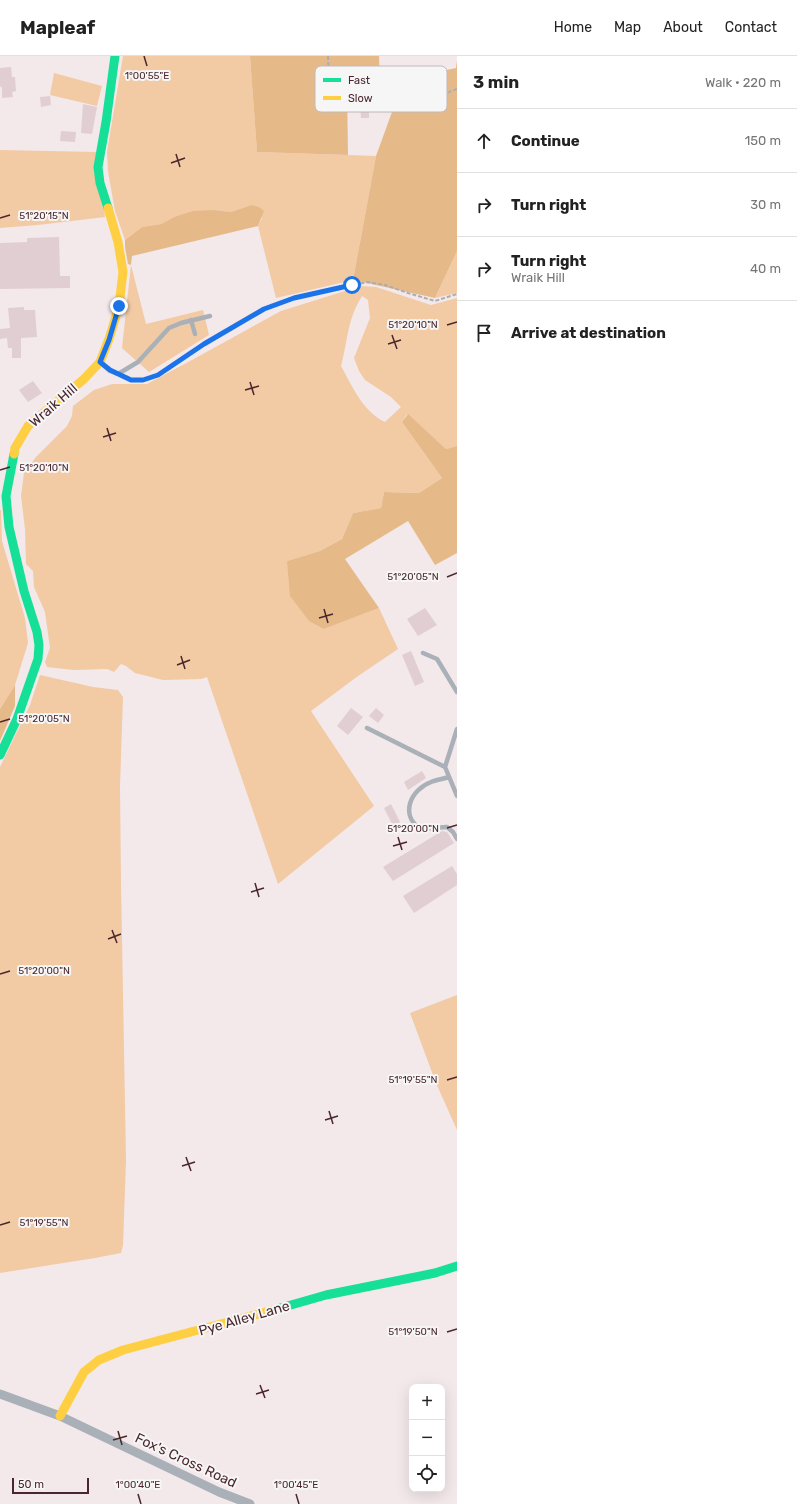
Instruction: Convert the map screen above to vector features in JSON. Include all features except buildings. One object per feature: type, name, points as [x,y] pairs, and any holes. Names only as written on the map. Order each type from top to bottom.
[{"type":"street","name":"Wraik Hill","points":[[0,755],[16,720],[38,659],[39,645],[37,632],[24,591],[3,493],[15,448],[28,426],[84,379],[100,362],[109,340],[119,306],[123,272],[118,242],[100,183],[98,167],[115,56]]},
{"type":"street","name":"Pye Alley Lane","points":[[60,1416],[84,1372],[99,1360],[123,1350],[326,1295],[435,1273],[457,1266]]},
{"type":"street","name":"Fox's Cross Road","points":[[0,1394],[60,1416],[219,1492],[250,1504]]},
{"type":"lane","points":[[100,362],[118,374],[138,362],[169,328],[181,322],[210,316]]},
{"type":"lane","points":[[191,320],[195,334]]},
{"type":"lane","points":[[424,653],[437,659],[457,692]]},
{"type":"lane","points":[[367,728],[445,767]]},
{"type":"lane","points":[[457,729],[445,767],[457,796]]},
{"type":"lane","points":[[449,777],[430,782],[420,788],[410,802],[409,812],[412,822],[420,829],[447,828],[453,832],[457,840]]},
{"type":"path","points":[[328,56],[329,66]]},
{"type":"path","points":[[447,93],[457,90]]},
{"type":"path","points":[[118,374],[131,380],[143,380],[158,375],[204,344],[264,309],[294,298],[326,290],[368,282],[385,285],[408,294],[435,301],[457,294]]},
{"type":"shaded area","points":[[123,56],[250,56],[257,152],[376,156],[353,280],[276,298],[258,226],[262,218],[251,205],[231,212],[215,210],[174,217],[161,224],[142,227],[125,240],[115,211],[108,171],[107,152]]},
{"type":"shaded area","points":[[250,56],[379,56],[379,66],[315,66],[315,112],[347,112],[348,155],[257,152]]},
{"type":"shaded area","points":[[457,61],[457,251],[435,298],[353,280],[376,156],[392,112],[447,112],[447,70],[456,68]]},
{"type":"shaded area","points":[[54,73],[102,86],[97,106],[50,95]]},
{"type":"shaded area","points":[[0,150],[97,152],[105,217],[0,228]]},
{"type":"shaded area","points":[[251,205],[259,207],[264,211],[258,226],[132,256],[131,265],[128,264],[125,240],[142,227],[161,224],[174,217],[193,211],[215,210],[231,212]]},
{"type":"shaded area","points":[[457,251],[457,293],[435,298]]},
{"type":"shaded area","points":[[131,265],[146,324],[203,310],[209,335],[149,372],[122,348]]},
{"type":"shaded area","points":[[361,286],[376,287],[431,305],[457,298],[457,446],[446,449],[407,414],[402,422],[442,478],[419,493],[384,492],[381,508],[353,513],[342,539],[320,551],[287,561],[324,629],[379,608],[398,649],[358,676],[311,711],[374,806],[278,884],[207,677],[201,679],[163,680],[135,673],[121,664],[114,672],[107,669],[74,670],[47,667],[45,662],[50,648],[45,612],[34,587],[33,571],[26,564],[25,529],[21,496],[24,473],[36,457],[67,426],[72,416],[73,406],[94,390],[112,384],[147,384],[281,311]],"holes":[[[362,296],[368,300],[370,318],[354,358],[359,371],[365,380],[391,397],[401,407],[385,422],[377,418],[364,405],[341,366],[353,313]]]},
{"type":"shaded area","points":[[408,414],[446,449],[457,446],[457,553],[435,565],[408,521],[345,559],[379,608],[324,629],[309,621],[290,596],[287,561],[320,551],[342,539],[353,513],[381,508],[384,492],[419,493],[442,478],[402,422]]},
{"type":"shaded area","points":[[0,510],[2,541],[25,618],[28,643],[15,685],[0,709]]},
{"type":"shaded area","points":[[40,675],[93,687],[118,690],[123,697],[120,786],[126,1160],[123,1245],[121,1253],[0,1273],[0,767],[30,705]]},
{"type":"shaded area","points":[[15,685],[15,706],[0,741],[0,709]]},
{"type":"shaded area","points":[[457,995],[457,1130],[436,1083],[410,1013]]},
{"type":"traffic: fast","points":[[108,208],[100,183],[98,167],[115,56]]},
{"type":"traffic: fast","points":[[0,755],[17,719],[38,659],[39,645],[37,632],[24,591],[9,527],[6,496],[14,454]]},
{"type":"traffic: fast","points":[[277,1309],[326,1295],[435,1273],[457,1266]]},
{"type":"traffic: slow","points":[[14,454],[15,448],[28,426],[84,379],[100,362],[109,339],[119,306],[123,272],[118,242],[108,208]]},
{"type":"traffic: slow","points":[[60,1416],[84,1372],[99,1360],[123,1350],[277,1309]]},
{"type":"route","points":[[119,306],[109,340],[100,362],[110,370],[131,380],[143,380],[158,375],[204,344],[264,309],[294,298],[352,285]]}]
